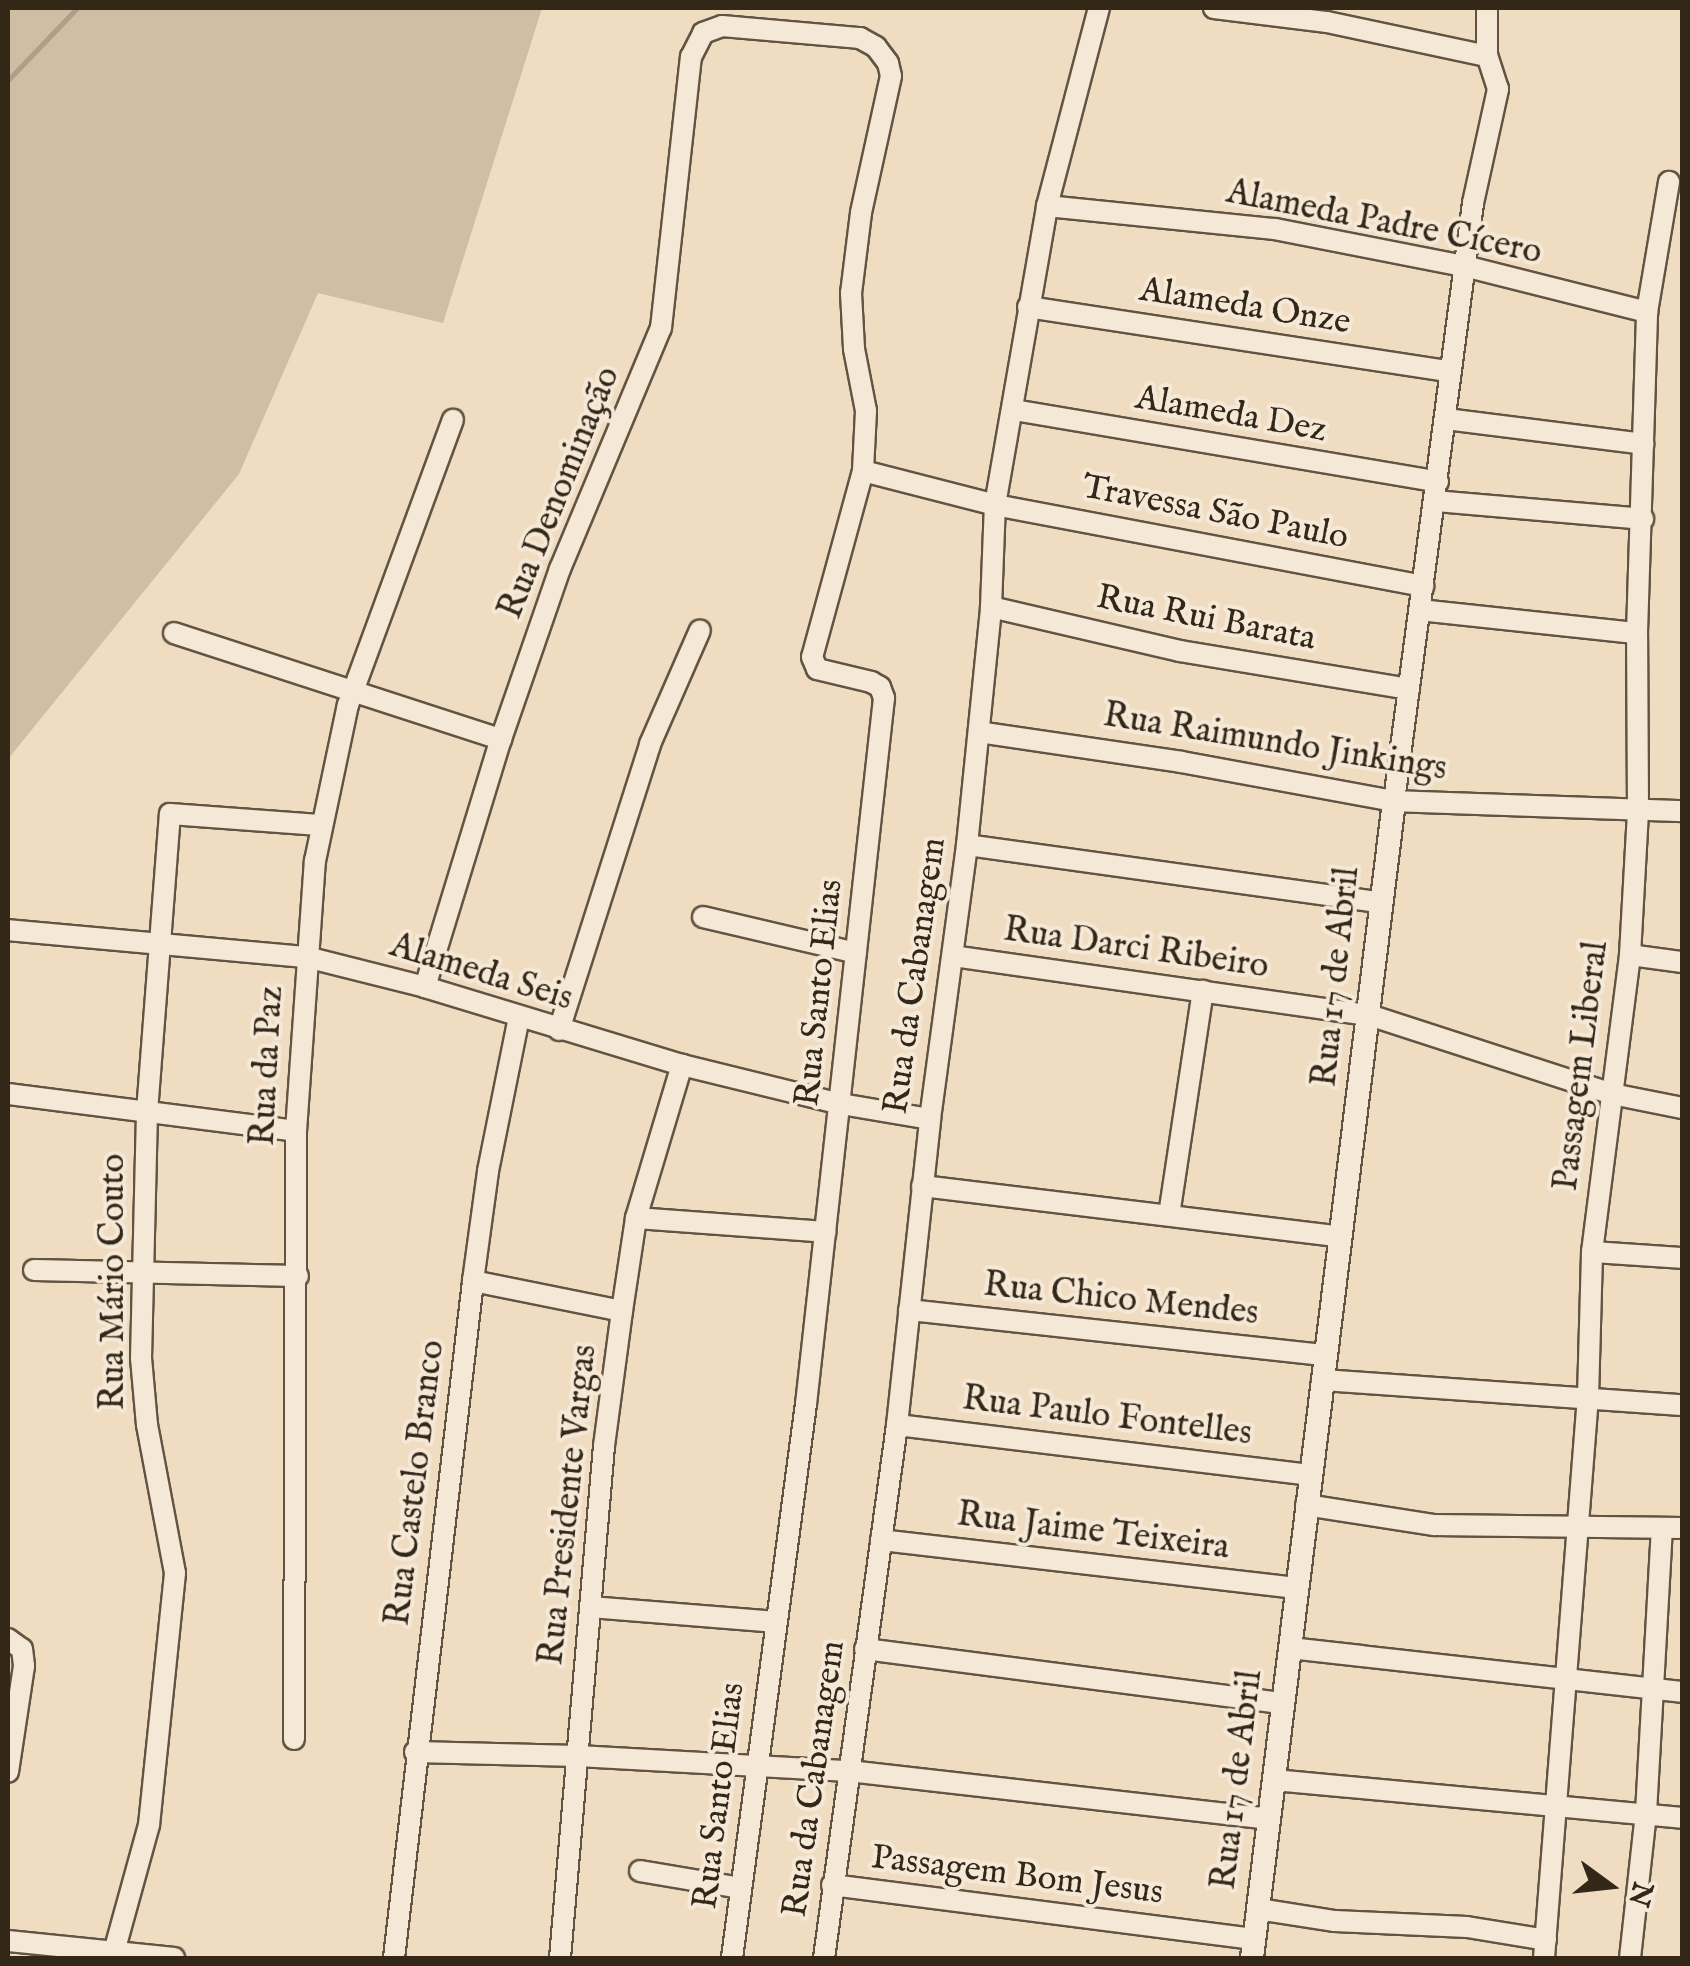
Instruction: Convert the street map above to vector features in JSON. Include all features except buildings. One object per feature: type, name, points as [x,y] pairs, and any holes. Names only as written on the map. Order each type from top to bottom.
[{"type":"street","name":"Rua da Cabanagem","points":[[824,1958],[897,1424],[930,1119],[967,845],[992,608],[996,505],[1047,206],[1099,8]]},
{"type":"street","points":[[1214,8],[1327,22],[1487,56]]},
{"type":"street","name":"Rua 17 de Abril","points":[[1253,1949],[1369,1015],[1379,902],[1468,267],[1473,204],[1498,89],[1487,56],[1487,8]]},
{"type":"street","name":"Rua Denominação","points":[[425,987],[501,739],[560,569],[661,328],[691,57],[703,33],[722,26],[860,38],[876,47],[888,63],[890,91]]},
{"type":"street","name":"Rua Santo Elias","points":[[732,1958],[841,1104],[884,698],[880,687],[871,682],[817,670],[812,657],[863,471],[866,411],[854,349],[851,293],[861,213],[890,91]]},
{"type":"street","name":"Passagem Liberal","points":[[1545,1949],[1588,1397],[1592,1252],[1630,955],[1638,810],[1637,634],[1647,312],[1669,182]]},
{"type":"street","name":"Alameda Padre Cícero","points":[[1047,206],[1276,229],[1468,267],[1647,312]]},
{"type":"street","name":"Alameda Onze","points":[[1028,307],[1451,372]]},
{"type":"street","name":"Alameda Dez","points":[[1014,410],[1437,491],[1642,519]]},
{"type":"street","points":[[1446,418],[1643,444]]},
{"type":"street","name":"Rua da Paz","points":[[294,1739],[296,1131],[306,958],[320,825],[353,690],[453,420]]},
{"type":"street","name":"Travessa São Paulo","points":[[863,471],[996,505],[1423,586]]},
{"type":"street","name":"Rua Rui Barata","points":[[992,608],[1180,651],[1410,689]]},
{"type":"street","points":[[1420,610],[1637,634]]},
{"type":"street","points":[[560,1030],[650,744],[700,630]]},
{"type":"street","points":[[174,633],[501,739]]},
{"type":"street","name":"Rua Raimundo Jinkings","points":[[978,732],[1181,762],[1394,801],[1682,810]]},
{"type":"street","name":"Rua Mário Couto","points":[[114,1952],[149,1825],[175,1573],[147,1425],[141,1358],[147,1112],[170,814],[320,825]]},
{"type":"street","points":[[967,845],[1379,902]]},
{"type":"street","points":[[703,917],[856,954]]},
{"type":"street","name":"Alameda Seis","points":[[8,930],[306,958],[425,987],[682,1065],[841,1104],[930,1119]]},
{"type":"street","points":[[1630,955],[1682,962]]},
{"type":"street","name":"Rua Darci Ribeiro","points":[[953,956],[1369,1015],[1612,1094],[1682,1108]]},
{"type":"street","points":[[1169,1215],[1203,992]]},
{"type":"street","name":"Rua Castelo Branco","points":[[394,1958],[411,1840],[416,1752],[473,1281],[488,1171],[519,1018]]},
{"type":"street","name":"Rua Presidente Vargas","points":[[560,1958],[604,1446],[622,1311],[636,1218],[682,1065]]},
{"type":"street","points":[[8,1094],[296,1131]]},
{"type":"street","points":[[922,1186],[1341,1237]]},
{"type":"street","points":[[636,1218],[825,1232]]},
{"type":"street","points":[[1592,1252],[1682,1258]]},
{"type":"street","points":[[34,1270],[298,1276]]},
{"type":"street","points":[[473,1281],[622,1311]]},
{"type":"street","name":"Rua Chico Mendes","points":[[910,1310],[1325,1355]]},
{"type":"street","points":[[1322,1380],[1682,1405]]},
{"type":"street","name":"Rua Paulo Fontelles","points":[[897,1424],[1310,1475]]},
{"type":"street","points":[[1306,1505],[1434,1526],[1672,1528],[1650,1690],[1646,1812],[1630,1958]]},
{"type":"street","name":"Rua Jaime Teixeira","points":[[881,1540],[1297,1588]]},
{"type":"street","points":[[591,1607],[776,1622]]},
{"type":"street","points":[[8,1639],[22,1649],[24,1666],[8,1761]]},
{"type":"street","points":[[1290,1648],[1682,1692]]},
{"type":"street","points":[[865,1649],[1281,1702]]},
{"type":"street","points":[[416,1752],[578,1756],[849,1771],[1268,1819]]},
{"type":"street","points":[[1274,1780],[1682,1818]]},
{"type":"street","points":[[640,1872],[741,1888]]},
{"type":"street","name":"Passagem Bom Jesus","points":[[832,1885],[1253,1949]]},
{"type":"street","points":[[1258,1909],[1335,1921],[1467,1927],[1545,1949]]},
{"type":"street","points":[[8,1958],[8,1941],[174,1958]]},
{"type":"shaded area","points":[[8,8],[542,8],[443,323],[318,293],[239,474],[8,759]]},
{"type":"waterway","points":[[8,80],[77,8]]}]
